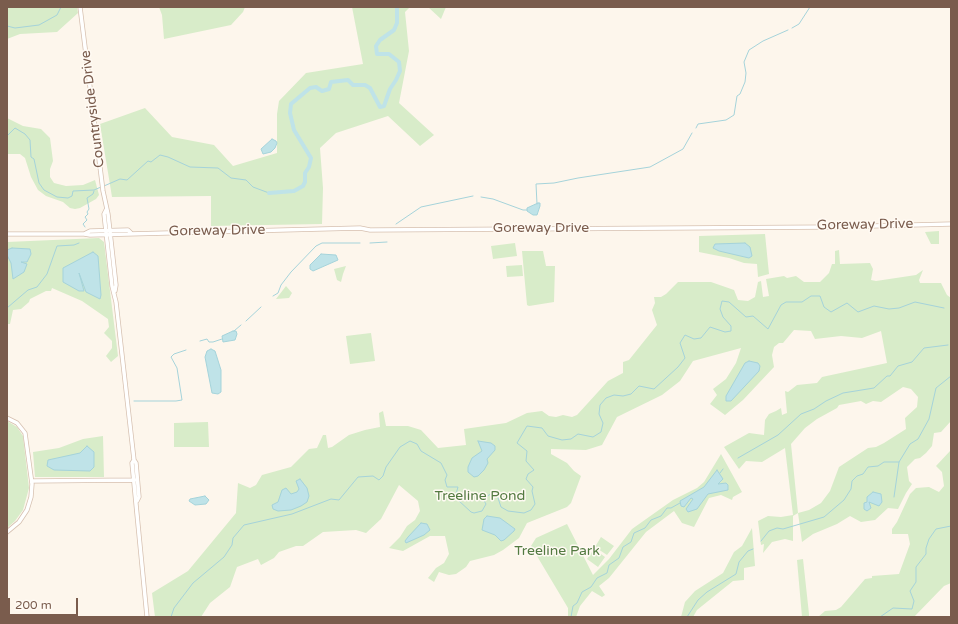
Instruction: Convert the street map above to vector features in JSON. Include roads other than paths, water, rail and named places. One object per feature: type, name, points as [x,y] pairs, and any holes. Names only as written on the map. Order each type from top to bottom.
[{"type":"street","name":"Countryside Drive","points":[[80,7],[106,210],[104,214],[116,285],[115,291],[134,460],[132,463],[135,480],[148,617]]},
{"type":"street","name":"Goreway Drive","points":[[7,234],[84,234],[90,231],[131,233],[360,228],[378,230],[833,227],[951,224]]},
{"type":"street","points":[[7,418],[17,423],[25,433],[32,482],[31,498],[27,510],[19,522],[7,532]]},
{"type":"street","points":[[32,482],[135,480]]},
{"type":"water","points":[[272,139],[277,143],[275,148],[271,152],[263,154],[261,149]]},
{"type":"water","points":[[540,203],[540,206],[537,215],[533,215],[527,211],[527,208]]},
{"type":"water","points":[[745,243],[750,247],[752,256],[749,258],[719,251],[713,248],[715,244]]},
{"type":"water","points":[[12,248],[30,249],[31,254],[27,262],[21,262],[27,264],[24,272],[13,279],[11,263],[7,255],[7,250]]},
{"type":"water","points":[[93,252],[98,256],[100,299],[86,292],[79,273],[84,291],[79,291],[63,282],[63,268]]},
{"type":"water","points":[[321,254],[336,255],[338,260],[313,271],[310,269],[310,265]]},
{"type":"water","points":[[236,331],[237,334],[235,340],[223,342],[222,336]]},
{"type":"water","points":[[211,349],[215,351],[221,370],[221,392],[218,394],[212,393],[205,357],[207,351]]},
{"type":"water","points":[[749,361],[758,363],[760,366],[759,371],[731,401],[726,401],[726,396],[745,363]]},
{"type":"water","points":[[478,441],[491,443],[495,446],[495,450],[487,459],[488,463],[484,470],[478,476],[474,477],[468,472],[468,467],[472,458],[482,451]]},
{"type":"water","points":[[87,446],[94,452],[94,467],[90,471],[54,470],[47,466],[48,460],[80,453]]},
{"type":"water","points":[[717,470],[723,479],[718,484],[726,483],[728,485],[728,490],[708,494],[697,509],[688,512],[686,509],[693,499],[691,498],[684,507],[681,506],[680,501],[704,487]]},
{"type":"water","points":[[300,479],[307,488],[309,496],[307,502],[291,510],[278,511],[273,509],[272,505],[278,502],[282,490],[286,488],[291,494],[297,492],[299,489],[296,481]]},
{"type":"water","points":[[873,492],[881,494],[882,502],[879,506],[869,502],[871,508],[867,511],[864,509],[864,503],[867,502],[867,497]]},
{"type":"water","points":[[205,496],[209,500],[206,504],[195,505],[189,501],[190,499]]},
{"type":"water","points":[[487,516],[500,518],[515,529],[514,531],[501,541],[495,535],[482,530],[484,519]]},
{"type":"water","name":"Treeline Pond","points":[[421,523],[427,524],[430,530],[424,535],[406,543],[405,541],[408,537]]},
{"type":"waterway","points":[[7,26],[15,28],[39,25],[57,15],[61,7]]},
{"type":"waterway","points":[[269,193],[294,191],[303,186],[305,182],[305,173],[309,167],[311,158],[294,130],[290,113],[291,104],[310,88],[316,87],[322,91],[329,89],[331,82],[348,80],[353,85],[365,85],[370,88],[380,107],[384,106],[390,89],[400,71],[399,62],[389,54],[377,54],[376,46],[380,40],[394,30],[397,23],[397,7]]},
{"type":"waterway","points":[[792,28],[799,24],[810,7]]},
{"type":"waterway","points":[[696,128],[698,124],[726,120],[734,115],[737,96],[740,94],[745,82],[746,73],[744,62],[749,50],[763,41],[788,30]]},
{"type":"waterway","points":[[7,136],[15,128],[25,134],[30,140],[31,157],[34,159],[39,183],[44,190],[57,197],[68,198],[72,196],[73,191],[94,190],[101,187]]},
{"type":"waterway","points":[[537,204],[536,184],[554,183],[650,167],[683,149],[692,133]]},
{"type":"waterway","points":[[104,186],[120,179],[127,180],[148,161],[151,162],[160,155],[190,167],[218,168],[231,178],[246,180],[253,187],[269,193]]},
{"type":"waterway","points":[[85,227],[83,224],[87,220],[85,217],[88,214],[87,212],[89,209],[87,198],[93,194],[94,191]]},
{"type":"waterway","points":[[396,224],[421,207],[473,196]]},
{"type":"waterway","points":[[481,197],[493,199],[523,210],[527,210]]},
{"type":"waterway","points":[[370,243],[387,242]]},
{"type":"waterway","points":[[7,308],[28,290],[37,287],[47,274],[57,246],[74,245],[79,243]]},
{"type":"waterway","points":[[273,296],[278,293],[281,285],[291,272],[316,246],[322,243],[360,243]]},
{"type":"waterway","points":[[171,617],[174,608],[193,583],[224,557],[232,545],[233,538],[244,525],[292,514],[331,499],[339,500],[358,477],[373,476],[379,480],[383,476],[386,467],[400,447],[410,441],[417,444],[421,451],[441,463],[447,475],[445,480],[447,487],[458,487],[456,494],[458,500],[471,512],[474,513],[482,511],[486,504],[483,499],[492,493],[497,495],[501,507],[508,511],[524,513],[531,510],[535,504],[532,491],[533,487],[526,479],[528,474],[534,470],[526,461],[527,451],[517,443],[527,426],[542,428],[548,436],[562,440],[571,439],[578,434],[593,437],[601,432],[603,423],[599,414],[600,405],[606,398],[614,395],[623,396],[631,394],[639,386],[654,389],[678,367],[685,358],[680,343],[685,335],[694,339],[701,338],[710,327],[725,332],[731,331],[731,326],[723,317],[720,309],[722,301],[729,302],[746,317],[753,316],[768,329],[781,305],[786,302],[802,302],[811,296],[820,296],[824,307],[831,312],[847,303],[858,312],[874,306],[889,309],[899,308],[915,302],[944,308]]},
{"type":"waterway","points":[[246,321],[261,307]]},
{"type":"waterway","points":[[234,331],[241,325]]},
{"type":"waterway","points":[[200,341],[207,339],[209,342],[213,342],[222,339]]},
{"type":"waterway","points":[[738,458],[778,435],[801,414],[814,409],[826,401],[843,393],[874,388],[887,376],[890,376],[898,366],[912,362],[924,348],[948,345]]},
{"type":"waterway","points":[[134,401],[182,400],[177,368],[171,357],[174,354],[186,350]]},
{"type":"waterway","points":[[894,497],[899,462],[910,444],[918,439],[929,419],[936,388],[951,376]]},
{"type":"waterway","points":[[761,541],[769,531],[777,528],[783,529],[824,517],[844,500],[851,489],[852,481],[857,476],[863,474],[868,467],[878,466],[884,462],[899,462]]},
{"type":"waterway","points":[[720,473],[723,469]]},
{"type":"waterway","points":[[571,617],[573,606],[577,603],[582,592],[591,587],[597,578],[607,573],[609,565],[619,558],[623,547],[631,542],[634,533],[645,528],[651,520],[661,516],[667,508],[671,508],[680,503]]},
{"type":"waterway","points":[[880,617],[893,608],[912,609],[914,601],[910,591],[916,582],[916,567],[926,554],[929,539],[936,529],[951,526]]},
{"type":"waterway","points":[[687,617],[698,600],[707,592],[736,574],[739,562],[748,551],[753,549]]},
{"type":"park label","name":"Treeline Park","points":[[557,551]]}]
